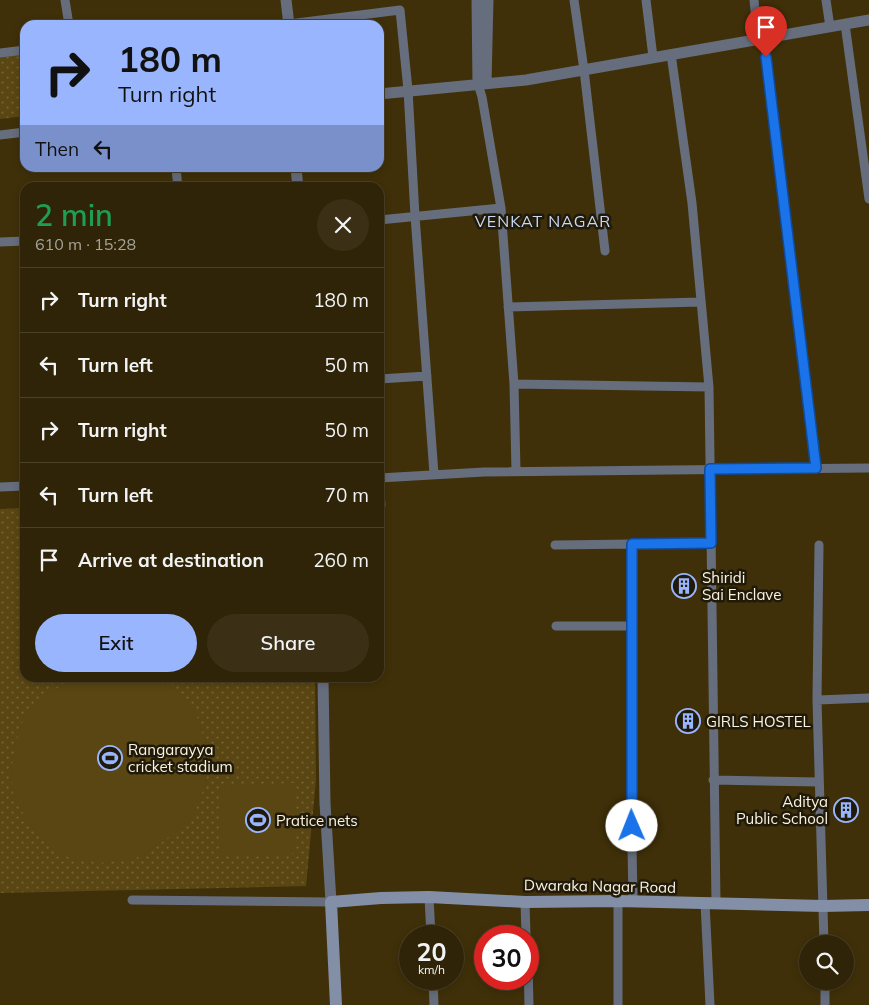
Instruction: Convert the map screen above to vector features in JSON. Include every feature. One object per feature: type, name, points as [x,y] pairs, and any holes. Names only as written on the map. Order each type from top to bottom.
[{"type":"main road","name":"Dwaraka Nagar Road","points":[[331,902],[381,898],[429,898],[525,902],[618,901],[823,906],[869,905]]},
{"type":"main road","points":[[331,902],[336,1005]]},
{"type":"street","points":[[65,0],[67,20]]},
{"type":"street","points":[[286,0],[286,20]]},
{"type":"street","points":[[477,0],[482,97],[502,208],[514,384],[516,471]]},
{"type":"street","points":[[482,83],[488,0]]},
{"type":"street","points":[[574,0],[605,251]]},
{"type":"street","points":[[646,0],[653,57]]},
{"type":"street","points":[[754,0],[761,38],[816,468]]},
{"type":"street","points":[[826,0],[830,26]]},
{"type":"street","points":[[314,20],[400,5],[408,90],[415,216],[434,474]]},
{"type":"street","points":[[384,93],[526,80],[869,20]]},
{"type":"street","points":[[845,24],[869,199]]},
{"type":"street","points":[[0,54],[20,51]]},
{"type":"street","points":[[671,54],[692,203],[709,387],[713,780],[710,1005]]},
{"type":"street","points":[[0,135],[20,133]]},
{"type":"street","points":[[384,219],[502,208]]},
{"type":"street","points":[[0,242],[20,241]]},
{"type":"street","points":[[508,307],[701,302]]},
{"type":"street","points":[[384,379],[427,376]]},
{"type":"street","points":[[514,384],[709,387]]},
{"type":"street","points":[[384,479],[434,474],[516,471],[869,468]]},
{"type":"street","points":[[0,487],[20,486]]},
{"type":"street","points":[[554,545],[711,543]]},
{"type":"street","points":[[632,544],[631,789],[633,902]]},
{"type":"street","points":[[819,545],[817,700],[824,935]]},
{"type":"street","points":[[556,626],[631,626]]},
{"type":"street","points":[[132,900],[331,902],[325,803],[323,682]]},
{"type":"street","points":[[817,700],[869,698]]},
{"type":"street","points":[[713,780],[819,782]]},
{"type":"street","points":[[429,898],[430,925]]},
{"type":"street","points":[[618,901],[618,1005]]},
{"type":"street","points":[[525,902],[526,925]]},
{"type":"street","points":[[433,990],[434,1005]]},
{"type":"street","points":[[529,990],[529,1005]]},
{"type":"street","points":[[825,990],[825,1005]]},
{"type":"shaded area","points":[[20,55],[20,117],[0,119],[0,57]]},
{"type":"shaded area","points":[[20,508],[20,682],[315,682],[316,780],[306,886],[0,893],[0,509]]},
{"type":"shaded area","name":"Rangarayya cricket stadium","points":[[67,682],[159,682],[178,692],[196,713],[206,744],[207,780],[193,817],[165,840],[139,857],[106,863],[72,859],[48,846],[26,819],[13,793],[11,772],[15,745],[24,717],[44,696]]},
{"type":"shaded area","name":"Pratice nets","points":[[296,783],[295,853],[220,856],[220,787]]},
{"type":"place","name":"Shiridi Sai Enclave","points":[[684,586]]},
{"type":"place","name":"GIRLS HOSTEL","points":[[688,721]]},
{"type":"place","name":"Rangarayya cricket stadium","points":[[110,758]]},
{"type":"place","name":"Aditya Public School","points":[[846,810]]},
{"type":"place","name":"Pratice nets","points":[[258,820]]},
{"type":"district","name":"VENKAT NAGAR","points":[[543,221]]},
{"type":"route","points":[[632,826],[632,544],[711,543],[710,469],[816,468],[766,57]]}]
